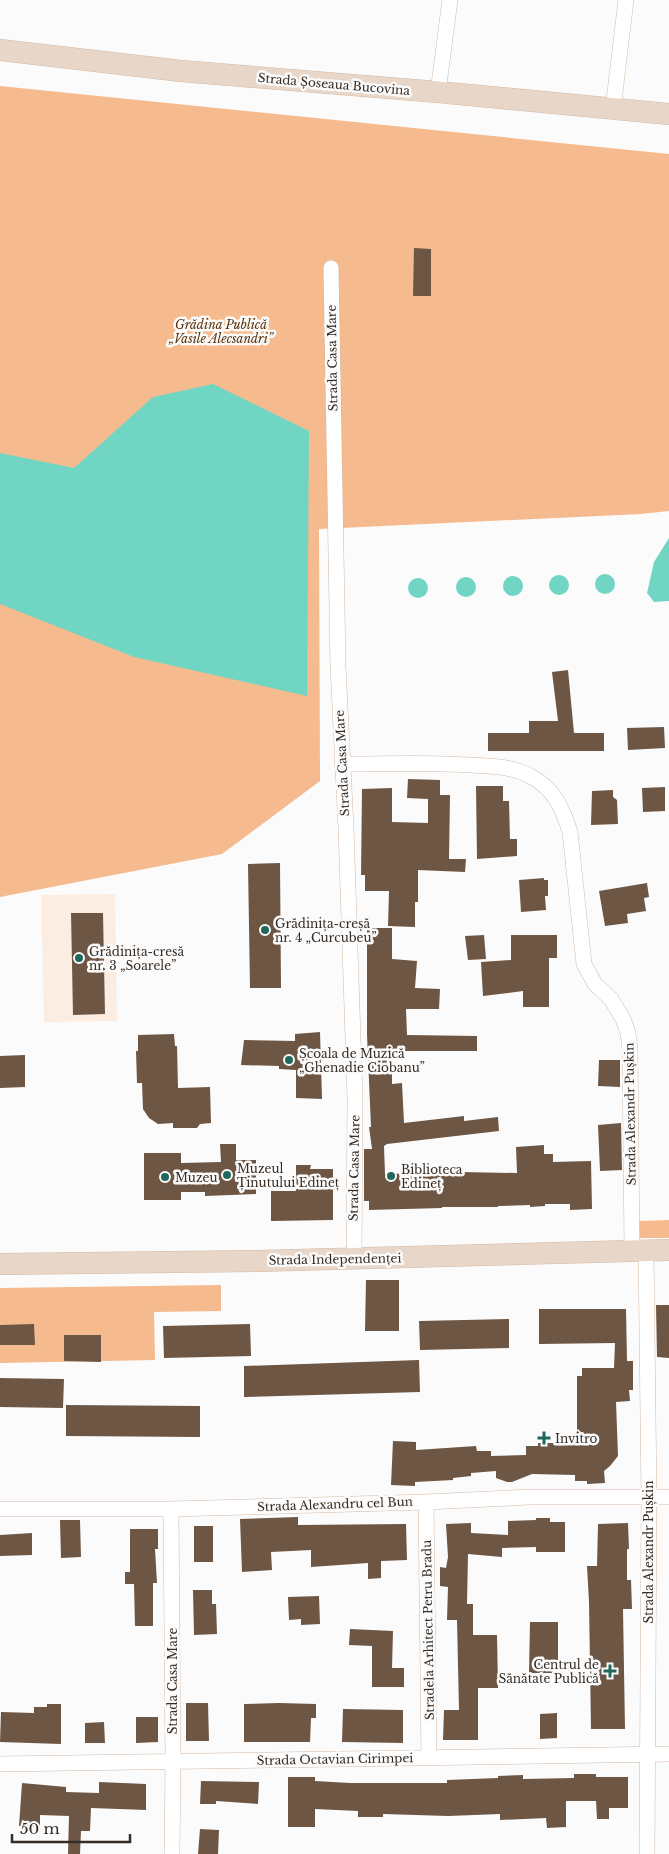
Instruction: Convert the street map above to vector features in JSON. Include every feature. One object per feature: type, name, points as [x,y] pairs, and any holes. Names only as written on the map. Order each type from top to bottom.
[{"type":"main road","name":"Strada Șoseaua Bucovina","points":[[0,50],[181,71],[438,92],[669,114]]},
{"type":"main road","name":"Strada Independenței","points":[[0,1264],[669,1250]]},
{"type":"street","points":[[438,92],[450,0]]},
{"type":"street","points":[[613,109],[626,0]]},
{"type":"street","name":"Strada Casa Mare","points":[[331,268],[337,657],[355,1100],[354,1258]]},
{"type":"street","name":"Strada Alexandr Pușkin","points":[[342,764],[450,764],[517,769],[534,777],[552,792],[564,811],[570,832],[584,964],[595,984],[611,999],[623,1019],[628,1033],[649,1497],[646,1754],[647,1854]]},
{"type":"street","name":"Strada Alexandru cel Bun","points":[[0,1509],[171,1508],[426,1502],[530,1497],[669,1497]]},
{"type":"street","name":"Stradela Arhitect Petru Bradu","points":[[426,1502],[429,1758]]},
{"type":"street","name":"Strada Casa Mare","points":[[171,1508],[172,1854]]},
{"type":"street","name":"Strada Octavian Cirimpei","points":[[0,1764],[669,1754]]},
{"type":"shaded area","points":[[213,384],[309,431],[307,696],[134,657],[0,604],[0,453],[74,468],[153,397]]},
{"type":"shaded area","points":[[669,538],[669,601],[654,602],[647,593],[654,562]]},
{"type":"shaded area","points":[[605,574],[612,577],[615,584],[612,591],[605,594],[598,591],[595,584],[598,577]]},
{"type":"shaded area","points":[[559,575],[566,578],[569,585],[566,592],[559,595],[552,592],[549,585],[552,578]]},
{"type":"shaded area","points":[[513,576],[520,579],[523,586],[520,593],[513,596],[506,593],[503,586],[506,579]]},
{"type":"shaded area","points":[[466,577],[473,580],[476,587],[473,594],[466,597],[459,594],[456,587],[459,580]]},
{"type":"shaded area","points":[[418,578],[425,581],[428,588],[425,595],[418,598],[411,595],[408,588],[411,581]]},
{"type":"shaded area","name":"Grădinița-creșă nr. 3 „Soarele”","points":[[115,894],[117,1021],[44,1022],[41,895]]},
{"type":"green space","name":"Grădina Publică „Vasile Alecsandri”","points":[[0,86],[669,154],[669,511],[641,514],[319,529],[320,781],[222,854],[0,897]]},
{"type":"green space","points":[[669,1220],[669,1238],[639,1238],[639,1221]]},
{"type":"green space","points":[[221,1285],[221,1311],[154,1312],[155,1360],[0,1363],[0,1288]]},
{"type":"building","points":[[414,248],[431,249],[431,296],[413,296]]},
{"type":"building","points":[[568,670],[574,733],[604,733],[604,751],[488,751],[488,733],[529,733],[529,721],[558,721],[552,672]]},
{"type":"building","points":[[664,727],[665,748],[628,750],[627,728]]},
{"type":"building","points":[[408,779],[440,780],[440,795],[450,795],[449,859],[466,859],[465,872],[418,870],[418,902],[415,902],[415,927],[388,926],[389,891],[365,891],[365,875],[361,875],[362,789],[392,788],[392,822],[428,823],[428,799],[407,798]]},
{"type":"building","points":[[476,786],[503,786],[503,801],[509,801],[510,839],[517,839],[517,856],[477,859]]},
{"type":"building","points":[[665,787],[665,811],[643,812],[642,788]]},
{"type":"building","points":[[613,790],[613,797],[617,800],[618,824],[591,825],[592,791]]},
{"type":"building","points":[[280,863],[281,988],[250,988],[248,864]]},
{"type":"building","points":[[544,878],[544,880],[548,880],[548,896],[545,896],[546,910],[521,912],[519,880]]},
{"type":"building","points":[[647,883],[649,897],[644,898],[646,911],[627,914],[628,923],[605,926],[599,891]]},
{"type":"building","points":[[71,913],[103,913],[105,1014],[73,1015]]},
{"type":"building","points":[[367,928],[392,928],[392,959],[417,961],[415,988],[440,989],[439,1009],[406,1009],[407,1035],[477,1036],[477,1051],[392,1051],[392,1084],[402,1083],[404,1123],[464,1116],[464,1121],[498,1117],[499,1131],[387,1144],[384,1146],[385,1174],[517,1173],[516,1147],[544,1145],[544,1154],[553,1154],[553,1162],[591,1161],[592,1209],[570,1210],[570,1204],[545,1204],[545,1206],[530,1207],[530,1205],[369,1210],[369,1201],[364,1201],[364,1149],[372,1149],[369,1127],[371,1127],[367,1035]]},
{"type":"building","points":[[484,935],[486,959],[468,960],[465,936]]},
{"type":"building","points":[[511,935],[557,935],[557,958],[549,958],[549,1007],[523,1007],[523,991],[483,996],[481,962],[511,960]]},
{"type":"building","points":[[320,1032],[322,1099],[296,1098],[296,1070],[279,1069],[279,1066],[241,1065],[244,1040],[295,1041],[295,1034]]},
{"type":"building","points":[[174,1034],[175,1046],[177,1046],[178,1088],[210,1087],[211,1123],[200,1124],[197,1128],[173,1128],[173,1123],[158,1124],[149,1118],[143,1109],[142,1083],[137,1083],[136,1051],[138,1051],[138,1035]]},
{"type":"building","points":[[25,1055],[25,1087],[0,1088],[0,1056]]},
{"type":"building","points":[[599,1060],[620,1060],[620,1087],[598,1086]]},
{"type":"building","points":[[621,1123],[622,1170],[600,1171],[598,1125]]},
{"type":"building","points":[[220,1144],[236,1144],[236,1160],[256,1160],[256,1194],[205,1196],[205,1192],[181,1192],[181,1200],[144,1200],[144,1153],[181,1153],[181,1163],[221,1162]]},
{"type":"building","points":[[296,1165],[311,1165],[310,1169],[333,1169],[333,1220],[271,1221],[271,1191],[296,1191]]},
{"type":"building","points":[[366,1280],[399,1280],[399,1331],[365,1331]]},
{"type":"building","points":[[656,1305],[669,1305],[669,1358],[657,1357]]},
{"type":"building","points":[[539,1309],[626,1309],[627,1361],[633,1361],[633,1390],[629,1390],[630,1401],[616,1402],[618,1456],[604,1471],[605,1483],[587,1484],[587,1481],[575,1481],[575,1475],[532,1474],[512,1482],[507,1482],[496,1478],[496,1471],[471,1473],[471,1476],[453,1478],[453,1480],[415,1482],[415,1486],[391,1485],[393,1441],[416,1442],[416,1450],[476,1446],[477,1451],[491,1451],[491,1456],[526,1455],[526,1446],[538,1446],[538,1443],[577,1443],[577,1376],[582,1376],[582,1368],[614,1368],[615,1343],[539,1344]]},
{"type":"building","points":[[509,1319],[509,1348],[420,1350],[419,1321]]},
{"type":"building","points":[[34,1324],[35,1345],[0,1345],[0,1325]]},
{"type":"building","points":[[250,1324],[251,1356],[164,1358],[163,1326]]},
{"type":"building","points":[[64,1335],[101,1335],[101,1362],[64,1361]]},
{"type":"building","points":[[419,1360],[420,1392],[244,1397],[244,1366]]},
{"type":"building","points":[[0,1378],[64,1379],[63,1408],[0,1407]]},
{"type":"building","points":[[66,1405],[200,1406],[200,1437],[66,1436]]},
{"type":"building","points":[[298,1517],[298,1525],[406,1524],[407,1560],[381,1561],[381,1578],[368,1579],[368,1563],[311,1567],[311,1550],[271,1552],[272,1570],[242,1572],[240,1519]]},
{"type":"building","points":[[536,1518],[550,1518],[550,1522],[565,1522],[565,1552],[536,1552],[536,1547],[502,1548],[502,1557],[468,1554],[467,1604],[473,1604],[473,1635],[497,1635],[498,1688],[478,1688],[478,1740],[443,1740],[444,1710],[459,1710],[457,1620],[447,1620],[448,1587],[440,1586],[440,1567],[446,1568],[448,1557],[446,1524],[471,1523],[471,1533],[508,1535],[508,1521],[536,1520]]},
{"type":"building","points":[[60,1520],[80,1520],[81,1557],[61,1558]]},
{"type":"building","points":[[628,1523],[627,1580],[631,1580],[632,1609],[623,1609],[625,1729],[591,1729],[587,1566],[597,1566],[598,1524]]},
{"type":"building","points":[[194,1526],[213,1526],[213,1562],[194,1562]]},
{"type":"building","points":[[130,1529],[158,1529],[158,1549],[155,1549],[157,1583],[153,1583],[153,1626],[135,1626],[134,1584],[125,1584],[125,1572],[130,1572]]},
{"type":"building","points":[[32,1533],[32,1555],[0,1556],[0,1535]]},
{"type":"building","points":[[193,1590],[212,1590],[212,1604],[216,1604],[217,1634],[194,1635]]},
{"type":"building","points":[[319,1596],[320,1624],[301,1625],[301,1619],[289,1620],[288,1597]]},
{"type":"building","points":[[530,1622],[558,1622],[558,1673],[529,1673]]},
{"type":"building","points":[[350,1629],[393,1631],[392,1668],[404,1668],[404,1687],[372,1687],[372,1646],[349,1645]]},
{"type":"building","points":[[186,1703],[208,1703],[209,1741],[186,1741]]},
{"type":"building","points":[[47,1704],[61,1704],[61,1744],[0,1742],[1,1712],[34,1713],[34,1707],[47,1707]]},
{"type":"building","points":[[244,1704],[316,1704],[316,1718],[311,1718],[310,1742],[244,1742]]},
{"type":"building","points":[[343,1709],[403,1710],[403,1743],[342,1742]]},
{"type":"building","points":[[557,1713],[557,1738],[540,1739],[540,1714]]},
{"type":"building","points":[[136,1717],[158,1717],[158,1742],[136,1743]]},
{"type":"building","points":[[104,1722],[105,1743],[85,1743],[85,1723]]},
{"type":"building","points":[[574,1774],[596,1774],[596,1777],[628,1777],[628,1808],[609,1808],[609,1819],[597,1819],[596,1801],[566,1801],[566,1827],[547,1828],[546,1818],[500,1820],[500,1814],[448,1816],[383,1814],[383,1817],[358,1817],[358,1811],[315,1809],[315,1827],[288,1827],[288,1777],[315,1777],[315,1781],[350,1783],[447,1783],[447,1780],[523,1775],[523,1779],[574,1778]]},
{"type":"building","points":[[201,1781],[259,1782],[258,1804],[216,1801],[216,1804],[200,1804]]},
{"type":"building","points":[[99,1782],[146,1784],[146,1810],[91,1808],[90,1831],[81,1831],[80,1854],[68,1854],[69,1816],[40,1815],[40,1827],[19,1826],[22,1783],[66,1787],[66,1792],[99,1793]]},
{"type":"building","points":[[200,1829],[219,1830],[218,1854],[198,1854]]},
{"type":"place","name":"Grădinița-creșă nr. 4 „Curcubeu”","points":[[265,930]]},
{"type":"place","name":"Grădinița-creșă nr. 3 „Soarele”","points":[[79,958]]},
{"type":"place","name":"Școala de Muzică „Ghenadie Ciobanu”","points":[[289,1060]]},
{"type":"place","name":"Muzeul Ținutului Edineț","points":[[227,1175]]},
{"type":"place","name":"Biblioteca Edineț","points":[[391,1176]]},
{"type":"place","name":"Muzeu","points":[[165,1177]]},
{"type":"place","name":"Invitro","points":[[544,1438]]},
{"type":"place","name":"Centrul de Sănătate Publică","points":[[610,1671]]}]
